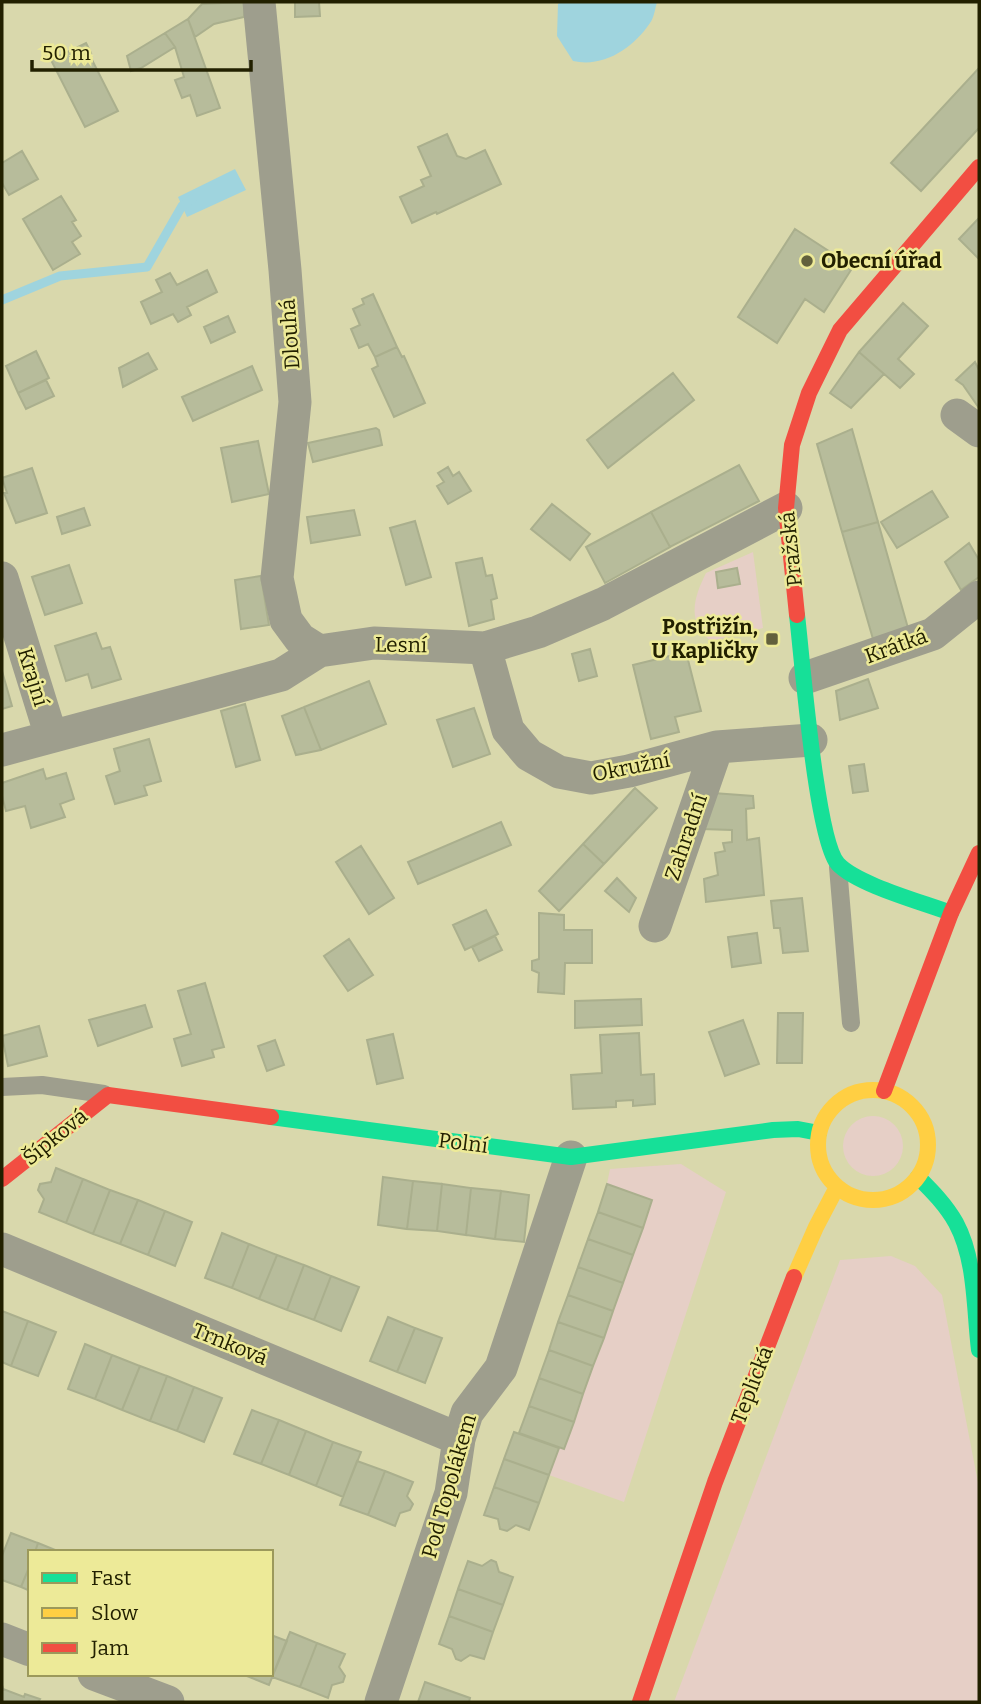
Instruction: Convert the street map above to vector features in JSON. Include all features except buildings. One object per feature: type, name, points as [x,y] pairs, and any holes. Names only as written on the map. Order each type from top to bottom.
[{"type":"street","name":"Dlouhá","points":[[259,2],[295,402],[277,578],[286,620],[300,639],[319,651]]},
{"type":"street","name":"Pražská","points":[[837,863],[826,838],[811,740],[786,508],[792,445],[809,393],[840,330],[979,167]]},
{"type":"street","name":"Lesní","points":[[2,750],[281,675],[319,651],[374,643],[485,648],[538,632],[603,604],[786,508]]},
{"type":"street","name":"Krajní","points":[[2,578],[51,736]]},
{"type":"street","name":"Krátká","points":[[805,678],[933,634],[979,597]]},
{"type":"street","name":"Okružní","points":[[485,648],[508,730],[529,755],[559,772],[591,778],[629,771],[717,747],[811,740]]},
{"type":"street","name":"Zahradní","points":[[655,926],[717,747]]},
{"type":"street","points":[[884,1091],[951,913],[979,853]]},
{"type":"street","points":[[837,863],[862,880],[951,913]]},
{"type":"street","points":[[861,1091],[884,1091],[907,1102],[921,1119],[928,1147],[918,1177],[903,1192],[883,1199],[863,1200],[837,1187],[822,1166],[819,1133],[828,1113],[842,1100],[861,1091]]},
{"type":"street","name":"Polní","points":[[108,1095],[571,1157],[773,1130],[798,1129],[819,1133]]},
{"type":"street","name":"Šípková","points":[[2,1180],[108,1095]]},
{"type":"street","name":"Pod Topolákem","points":[[381,1702],[451,1493],[459,1439],[467,1413],[501,1368],[571,1157]]},
{"type":"street","points":[[918,1177],[944,1206],[959,1231],[967,1261],[979,1350]]},
{"type":"street","name":"Teplická","points":[[639,1702],[677,1587],[751,1384],[808,1242],[837,1187]]},
{"type":"street","name":"Trnková","points":[[2,1249],[459,1439]]},
{"type":"street","points":[[2,1639],[28,1649]]},
{"type":"street","points":[[99,1676],[168,1702]]},
{"type":"lane","points":[[837,863],[851,1023]]},
{"type":"lane","points":[[2,1087],[42,1085],[108,1095]]},
{"type":"shaded area","points":[[753,552],[763,628],[711,641],[703,634],[695,617],[698,591],[706,573]]},
{"type":"shaded area","points":[[873,1116],[894,1125],[903,1146],[894,1167],[873,1176],[852,1167],[843,1146],[852,1125]]},
{"type":"shaded area","points":[[681,1164],[726,1192],[624,1502],[549,1475],[559,1448],[564,1449],[651,1200],[607,1184],[610,1169]]},
{"type":"shaded area","points":[[891,1256],[915,1266],[942,1295],[979,1488],[979,1702],[674,1702],[840,1260]]},
{"type":"water","points":[[657,2],[650,23],[626,48],[607,59],[585,62],[573,61],[557,36],[558,4]]},
{"type":"water","points":[[235,169],[246,190],[187,217],[178,197]]},
{"type":"waterway","points":[[2,300],[60,276],[147,267],[182,206],[192,199]]},
{"type":"traffic: fast","points":[[797,615],[817,785],[830,848],[838,864],[847,872],[875,886],[951,913]]},
{"type":"traffic: fast","points":[[271,1117],[571,1157],[773,1130],[798,1129],[819,1133]]},
{"type":"traffic: fast","points":[[918,1177],[948,1210],[963,1237],[971,1269],[979,1350]]},
{"type":"traffic: slow","points":[[873,1090],[894,1094],[912,1106],[924,1124],[928,1145],[924,1166],[912,1184],[894,1196],[873,1200],[852,1196],[834,1184],[822,1166],[818,1145],[822,1124],[834,1106],[852,1094],[873,1090]]},
{"type":"traffic: slow","points":[[794,1277],[837,1187]]},
{"type":"traffic: jam","points":[[797,615],[786,508],[792,445],[809,393],[840,330],[979,167]]},
{"type":"traffic: jam","points":[[884,1091],[951,913],[979,853]]},
{"type":"traffic: jam","points":[[2,1179],[108,1095],[271,1117]]},
{"type":"traffic: jam","points":[[640,1702],[715,1482],[794,1277]]},
{"type":"place","name":"Obecní úřad","points":[[807,261]]},
{"type":"place","name":"Postřižín, U Kapličky","points":[[772,639]]}]
